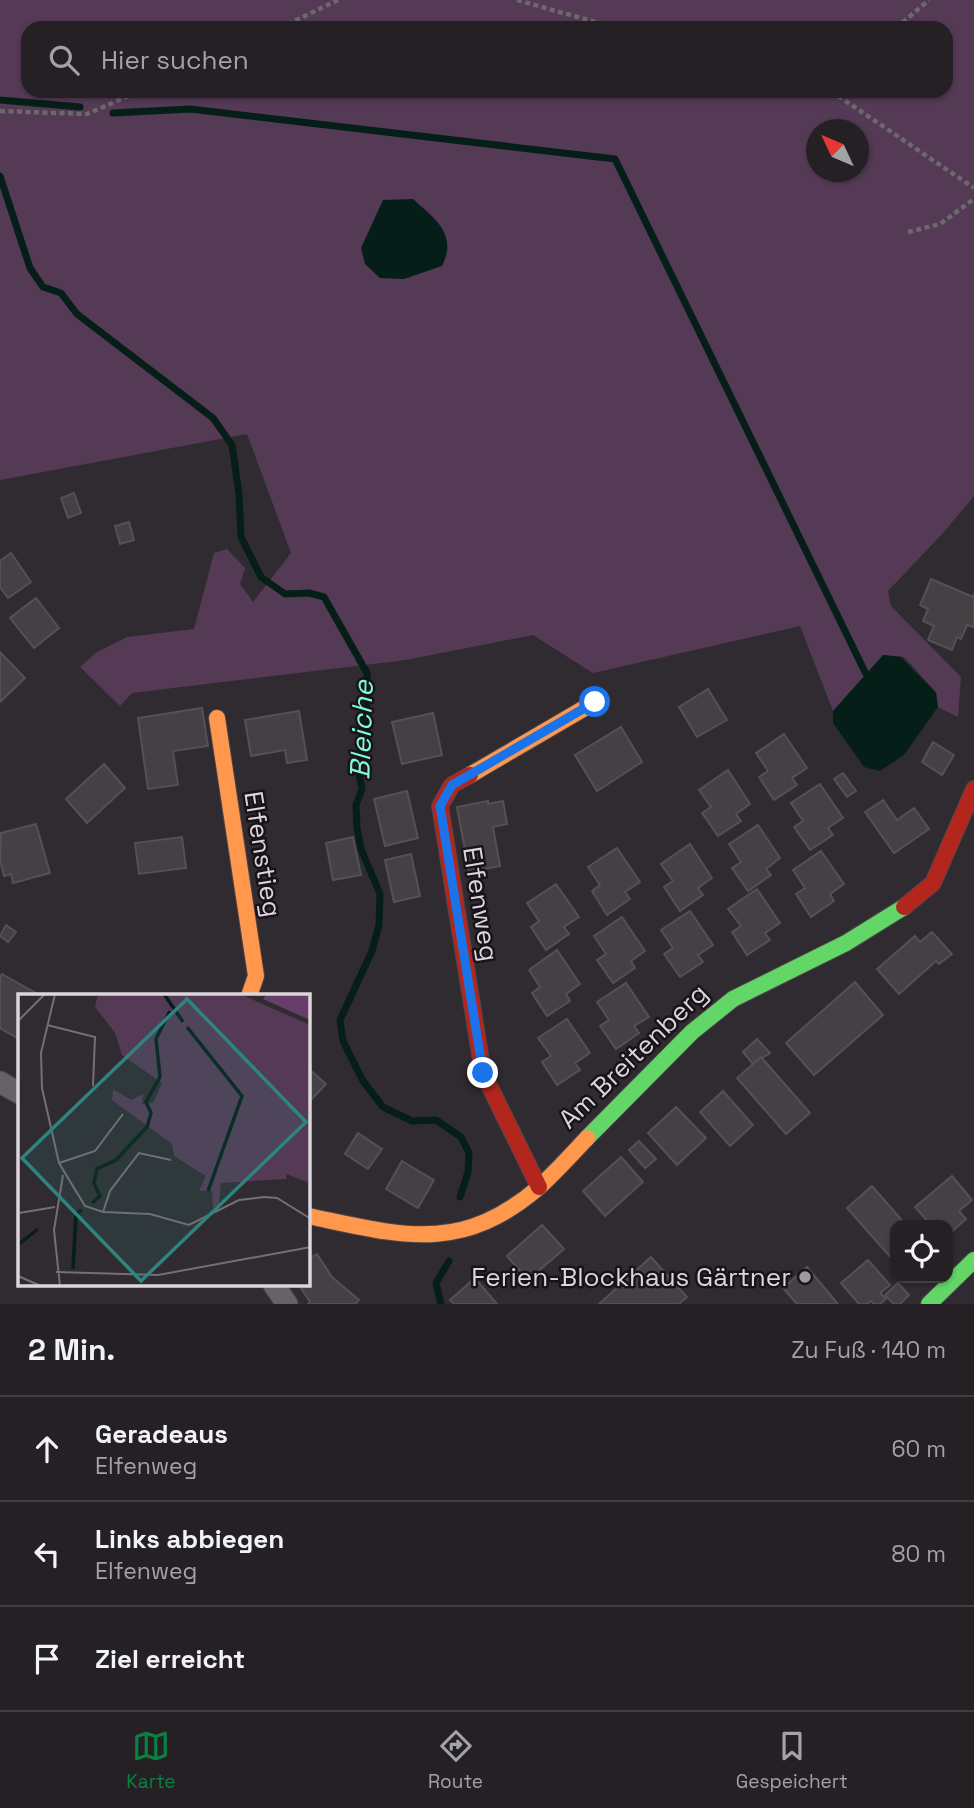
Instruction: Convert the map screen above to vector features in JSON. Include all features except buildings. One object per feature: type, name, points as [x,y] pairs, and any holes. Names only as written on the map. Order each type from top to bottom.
[{"type":"street","name":"Elfenweg","points":[[539,1186],[483,1073],[440,806],[452,785],[595,702]]},
{"type":"street","name":"Elfenstieg","points":[[217,718],[256,976],[249,994]]},
{"type":"street","name":"Am Breitenberg","points":[[310,1216],[384,1231],[442,1234],[480,1226],[513,1206],[539,1186],[692,1032],[733,999],[846,943],[910,903],[933,883],[974,789]]},
{"type":"street","points":[[0,1082],[18,1092]]},
{"type":"street","points":[[929,1304],[974,1260]]},
{"type":"street","points":[[276,1286],[287,1304]]},
{"type":"path","points":[[294,21],[338,0]]},
{"type":"path","points":[[517,0],[592,21]]},
{"type":"path","points":[[904,21],[929,0]]},
{"type":"path","points":[[0,111],[87,114],[124,98]]},
{"type":"path","points":[[841,98],[974,188]]},
{"type":"path","points":[[908,232],[940,224],[974,200]]},
{"type":"shaded area","points":[[0,0],[974,0],[974,496],[888,591],[891,606],[961,677],[958,717],[938,707],[936,692],[904,657],[884,655],[833,711],[800,626],[593,673],[533,635],[406,660],[132,693],[120,706],[80,667],[97,652],[127,637],[194,629],[214,553],[227,549],[245,568],[240,584],[253,602],[291,553],[247,434],[0,480]]},
{"type":"shaded area","points":[[413,199],[436,221],[446,236],[446,255],[442,266],[404,279],[380,278],[365,264],[361,248],[383,200]]},
{"type":"shaded area","points":[[883,655],[901,657],[936,693],[938,707],[904,755],[880,771],[864,767],[833,723],[833,711]]},
{"type":"waterway","points":[[0,100],[80,107]]},
{"type":"waterway","points":[[113,113],[190,109],[615,159],[866,674]]},
{"type":"waterway","name":"Bleiche","points":[[0,176],[30,268],[43,287],[61,293],[77,314],[213,418],[232,445],[239,494],[241,537],[261,577],[285,594],[309,593],[324,597],[367,673],[368,692],[359,774],[362,789],[356,805],[357,828],[361,849],[380,894],[379,925],[372,951],[340,1020],[343,1041],[363,1081],[383,1107],[412,1121],[436,1120],[461,1137],[469,1153],[468,1172],[460,1197]]},
{"type":"waterway","name":"Bleiche","points":[[441,1304],[436,1283],[449,1261]]},
{"type":"traffic: fast","points":[[587,1138],[692,1032],[733,999],[846,943],[904,907]]},
{"type":"traffic: fast","points":[[929,1304],[974,1260]]},
{"type":"traffic: slow","points":[[470,775],[595,702]]},
{"type":"traffic: slow","points":[[217,718],[256,976],[250,994]]},
{"type":"traffic: slow","points":[[310,1216],[400,1233],[455,1231],[482,1223],[509,1209],[538,1188],[587,1138]]},
{"type":"traffic: jam","points":[[470,775],[452,785],[440,806],[483,1073],[539,1187]]},
{"type":"traffic: jam","points":[[904,907],[933,883],[974,789]]},
{"type":"place","name":"Ferien-Blockhaus Gärtner","points":[[805,1277]]},
{"type":"route","points":[[483,1073],[440,806],[452,785],[595,702]]}]
